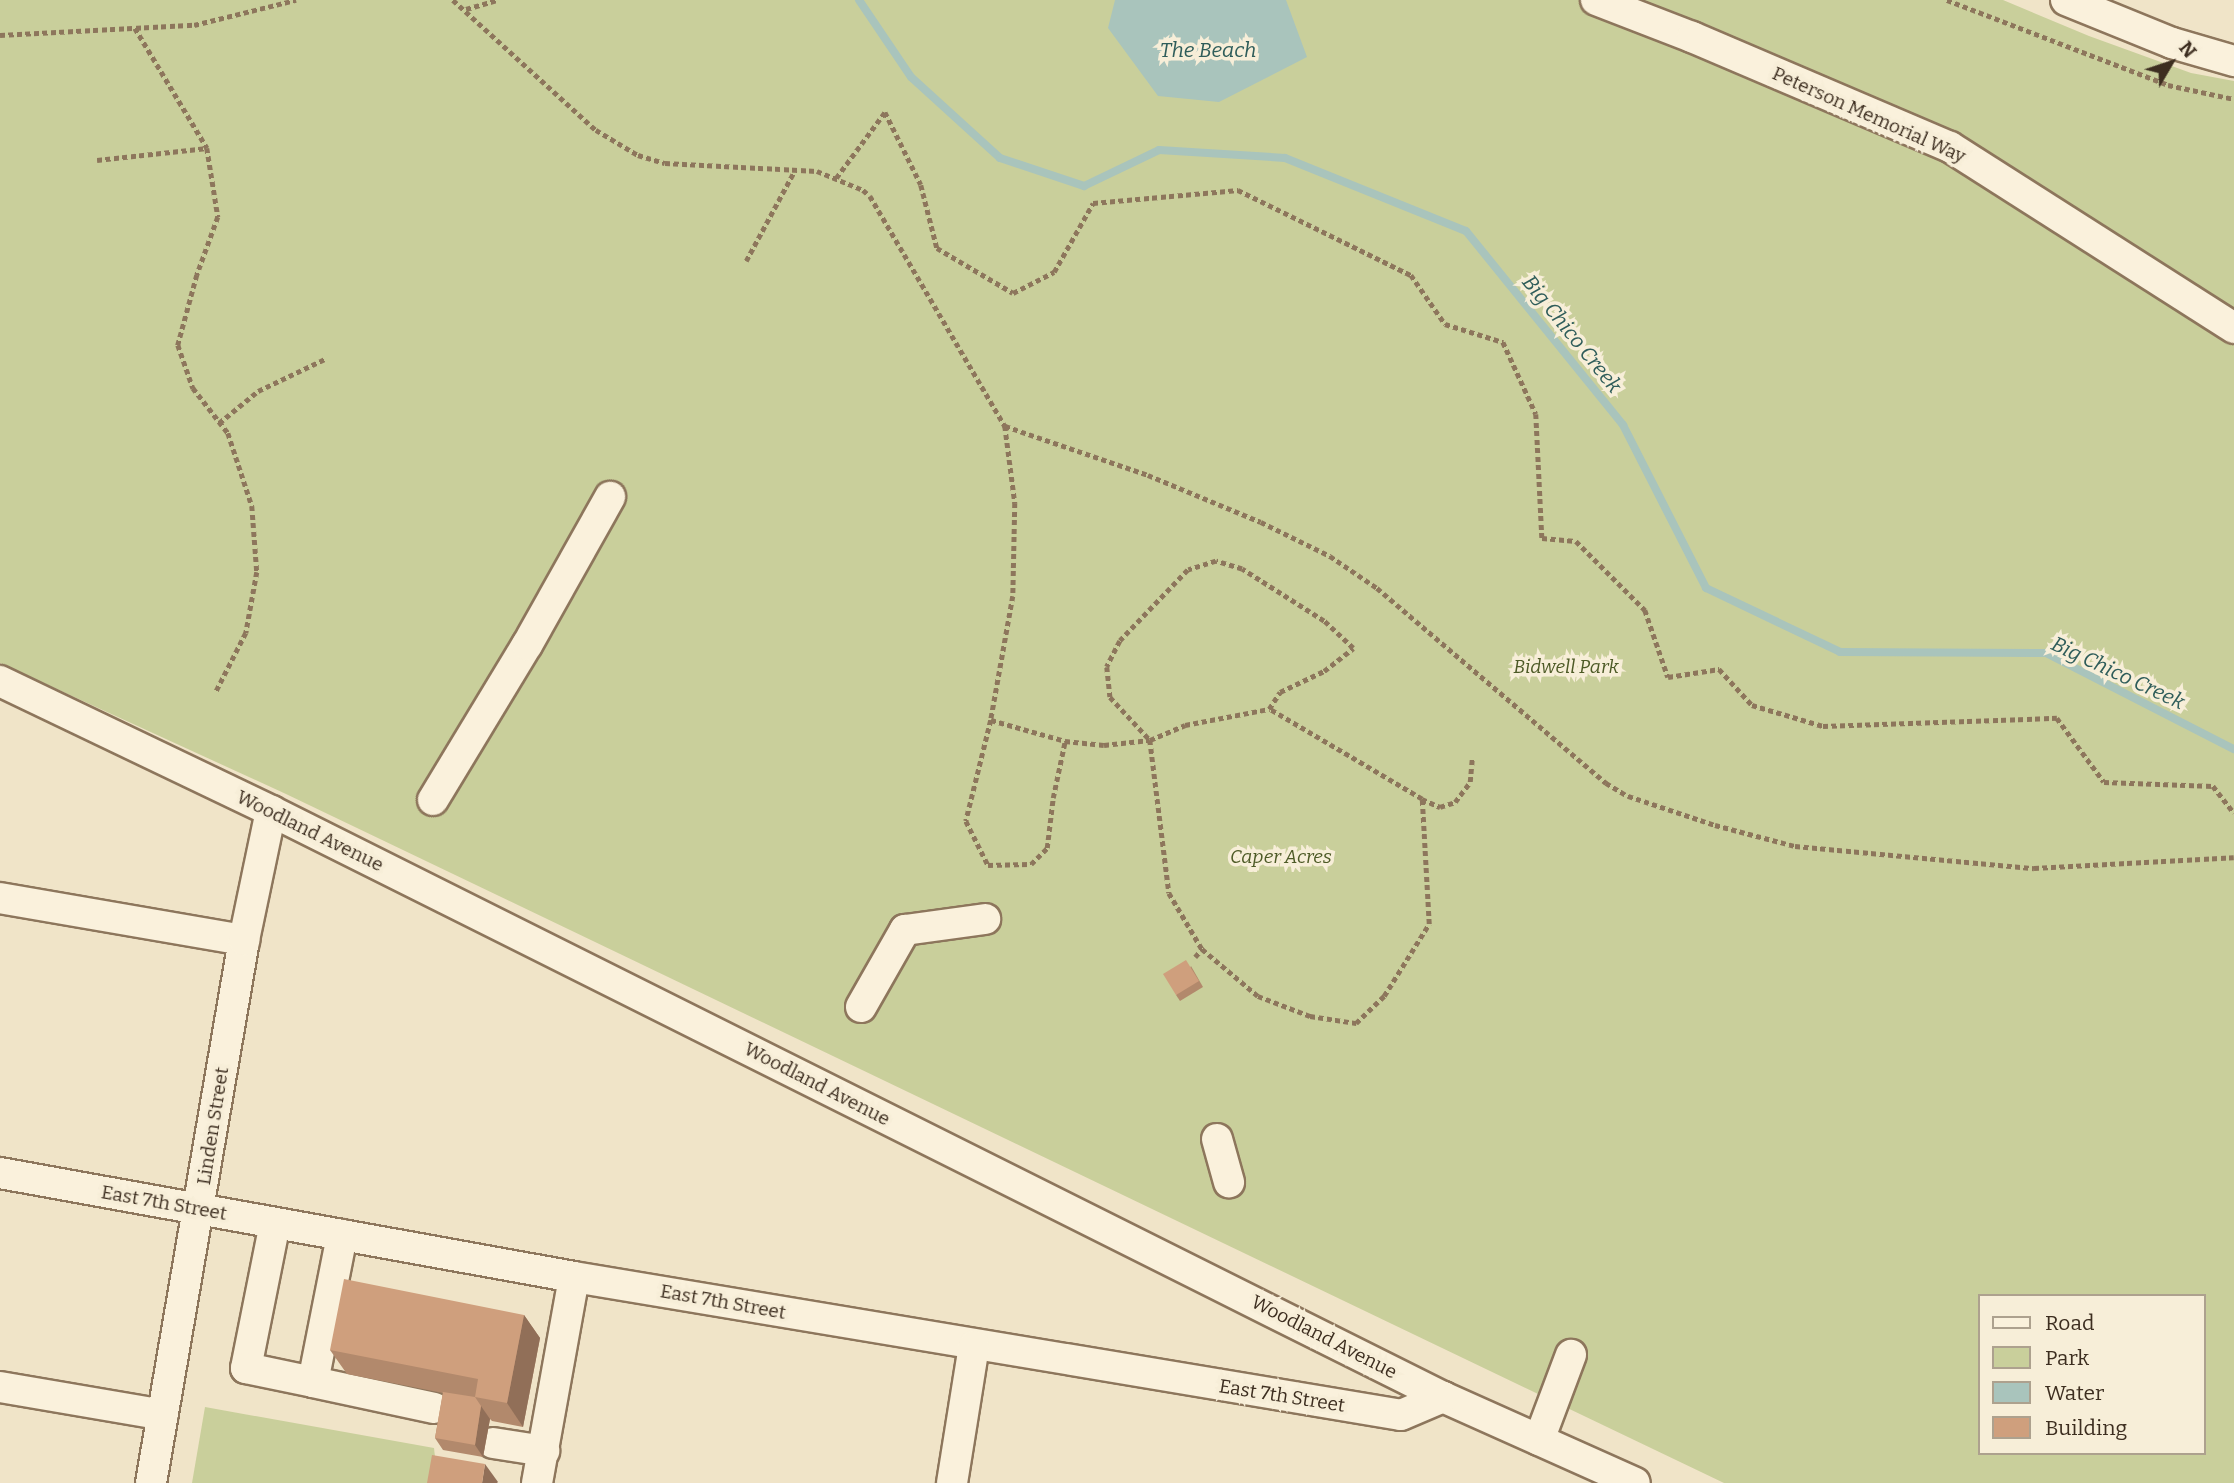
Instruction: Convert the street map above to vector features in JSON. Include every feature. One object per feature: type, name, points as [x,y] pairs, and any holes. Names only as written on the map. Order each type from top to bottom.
[{"type":"street","name":"Peterson Memorial Way","points":[[1596,0],[1692,37],[1950,147],[2234,328]]},
{"type":"street","points":[[2066,0],[2172,43],[2234,61]]},
{"type":"street","points":[[433,800],[527,645],[610,497]]},
{"type":"street","name":"Woodland Avenue","points":[[0,681],[271,811],[1444,1397],[1635,1483]]},
{"type":"street","name":"Linden Street","points":[[151,1483],[244,940],[271,811]]},
{"type":"street","points":[[0,898],[244,940]]},
{"type":"street","points":[[861,1007],[905,930],[985,919]]},
{"type":"street","points":[[1217,1139],[1229,1182]]},
{"type":"street","name":"East 7th Street","points":[[0,1173],[574,1277],[974,1346],[1401,1415],[1444,1397]]},
{"type":"street","points":[[275,1223],[246,1368],[434,1408]]},
{"type":"street","points":[[313,1382],[342,1235]]},
{"type":"street","points":[[544,1482],[544,1451],[574,1277]]},
{"type":"street","points":[[952,1483],[974,1346]]},
{"type":"street","points":[[1539,1440],[1571,1355]]},
{"type":"street","points":[[0,1387],[163,1415]]},
{"type":"street","points":[[493,1443],[544,1451]]},
{"type":"path","points":[[0,34],[194,25],[296,0]]},
{"type":"path","points":[[453,0],[596,130],[638,155],[665,163],[824,172],[863,190],[870,197],[1004,426],[1015,503],[1013,596],[992,720],[966,821],[988,865],[1031,864],[1047,848],[1053,798],[1065,741]]},
{"type":"path","points":[[466,9],[498,0]]},
{"type":"path","points":[[1947,0],[2168,85],[2234,99]]},
{"type":"path","points":[[135,28],[207,148],[218,217],[197,275],[178,345],[193,388],[228,433],[252,506],[257,572],[246,633],[216,692]]},
{"type":"path","points":[[836,177],[885,112],[921,185],[937,248],[1013,293],[1054,272],[1093,203],[1238,190],[1411,275],[1445,324],[1503,342],[1536,414],[1542,538],[1576,541],[1646,610],[1668,677],[1719,668],[1752,705],[1823,726],[2057,718],[2104,782],[2213,786],[2234,813]]},
{"type":"path","points":[[97,160],[207,148]]},
{"type":"path","points":[[746,261],[796,170]]},
{"type":"path","points":[[219,423],[258,391],[325,359]]},
{"type":"path","points":[[1004,426],[1148,475],[1261,522],[1330,556],[1377,588],[1606,783],[1628,796],[1715,825],[1795,846],[2034,868],[2234,857]]},
{"type":"path","points":[[1269,709],[1280,692],[1324,671],[1353,648],[1313,614],[1242,569],[1216,561],[1188,570],[1121,641],[1107,667],[1110,697],[1150,740],[1169,893],[1202,949],[1258,996],[1310,1016],[1356,1023],[1384,996],[1429,924],[1422,799]]},
{"type":"path","points":[[992,720],[1065,741],[1104,745],[1150,740],[1185,725],[1269,709],[1440,807],[1455,802],[1470,782],[1472,759]]},
{"type":"path","points":[[1195,957],[1202,949]]},
{"type":"green space","name":"Bidwell Park","points":[[0,0],[2003,0],[2089,36],[2191,73],[2234,81],[2234,1483],[1724,1483],[286,794],[0,663]]},
{"type":"green space","points":[[205,1407],[434,1448],[438,1483],[192,1483]]},
{"type":"water","name":"The Beach","points":[[1115,0],[1286,0],[1307,57],[1219,102],[1158,96],[1108,28]]},
{"type":"building","points":[[1186,960],[1199,981],[1176,995],[1163,974]]},
{"type":"building","points":[[344,1279],[524,1315],[507,1403],[475,1397],[478,1379],[330,1350]]},
{"type":"building","points":[[443,1392],[475,1397],[481,1406],[475,1445],[435,1438]]},
{"type":"building","points":[[432,1455],[485,1464],[482,1483],[427,1483]]},
{"type":"waterway","name":"Big Chico Creek","points":[[859,0],[911,77],[1000,158],[1084,186],[1159,150],[1285,158],[1466,231],[1623,425],[1706,588],[1840,652],[2046,653],[2234,749]]},
{"type":"park label","name":"Caper Acres","points":[[1281,857]]}]
